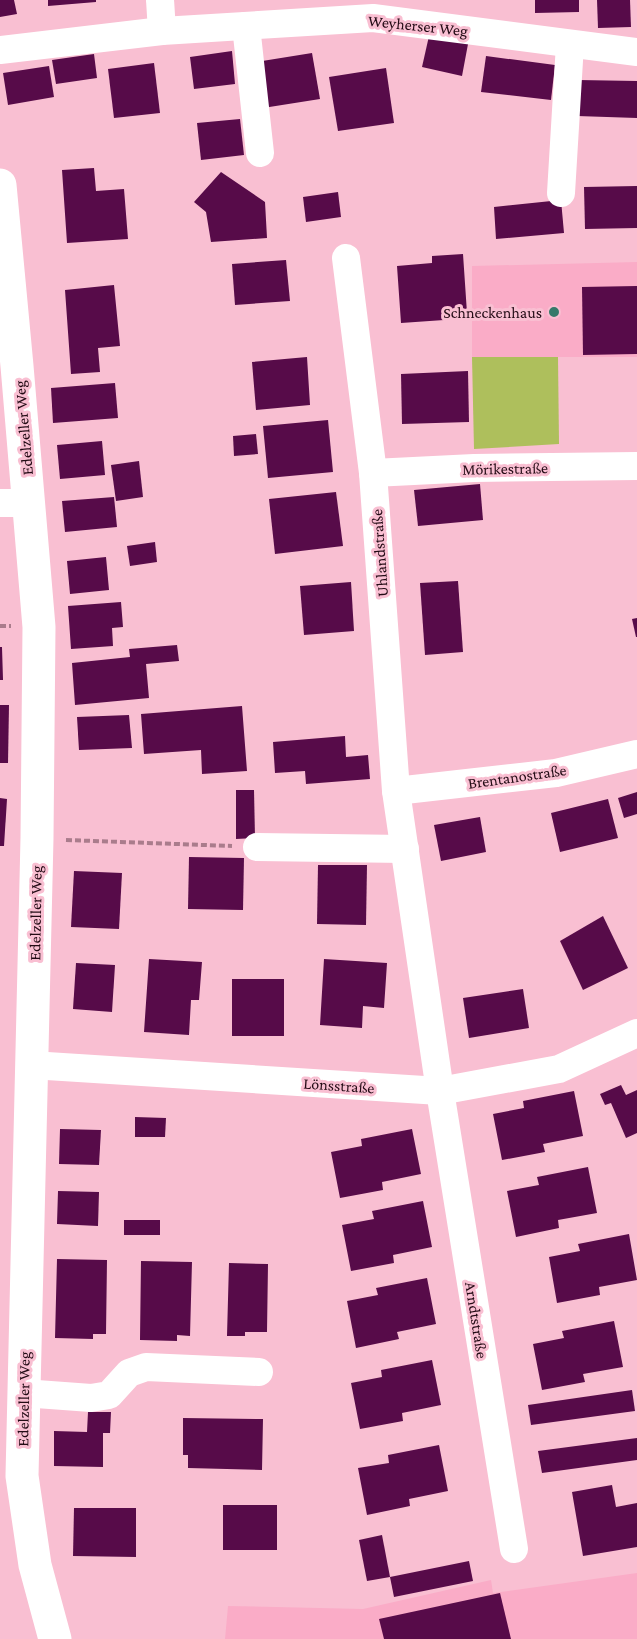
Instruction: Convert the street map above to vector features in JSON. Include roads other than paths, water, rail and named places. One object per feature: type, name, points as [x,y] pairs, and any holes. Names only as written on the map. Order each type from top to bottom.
[{"type":"main road","name":"Edelzeller Weg","points":[[0,185],[14,503],[39,627],[37,838],[22,1476],[35,1565],[55,1639]]},
{"type":"street","points":[[160,0],[162,32]]},
{"type":"street","name":"Weyherser Weg","points":[[0,50],[162,32],[373,18],[637,52]]},
{"type":"street","points":[[246,26],[260,153]]},
{"type":"street","points":[[561,193],[570,44]]},
{"type":"street","name":"Uhlandstraße","points":[[346,258],[373,472],[396,791],[440,1092]]},
{"type":"street","name":"Mörikestraße","points":[[373,472],[637,466]]},
{"type":"street","name":"Brentanostraße","points":[[396,791],[556,773],[637,754]]},
{"type":"street","points":[[257,847],[405,849]]},
{"type":"street","name":"Lönsstraße","points":[[31,1065],[440,1092],[559,1069],[637,1033]]},
{"type":"street","name":"Arndtstraße","points":[[440,1092],[514,1549]]},
{"type":"street","points":[[23,1393],[91,1398],[109,1395],[129,1373],[146,1368],[259,1372]]},
{"type":"place","name":"Schneckenhaus","points":[[554,312]]}]
